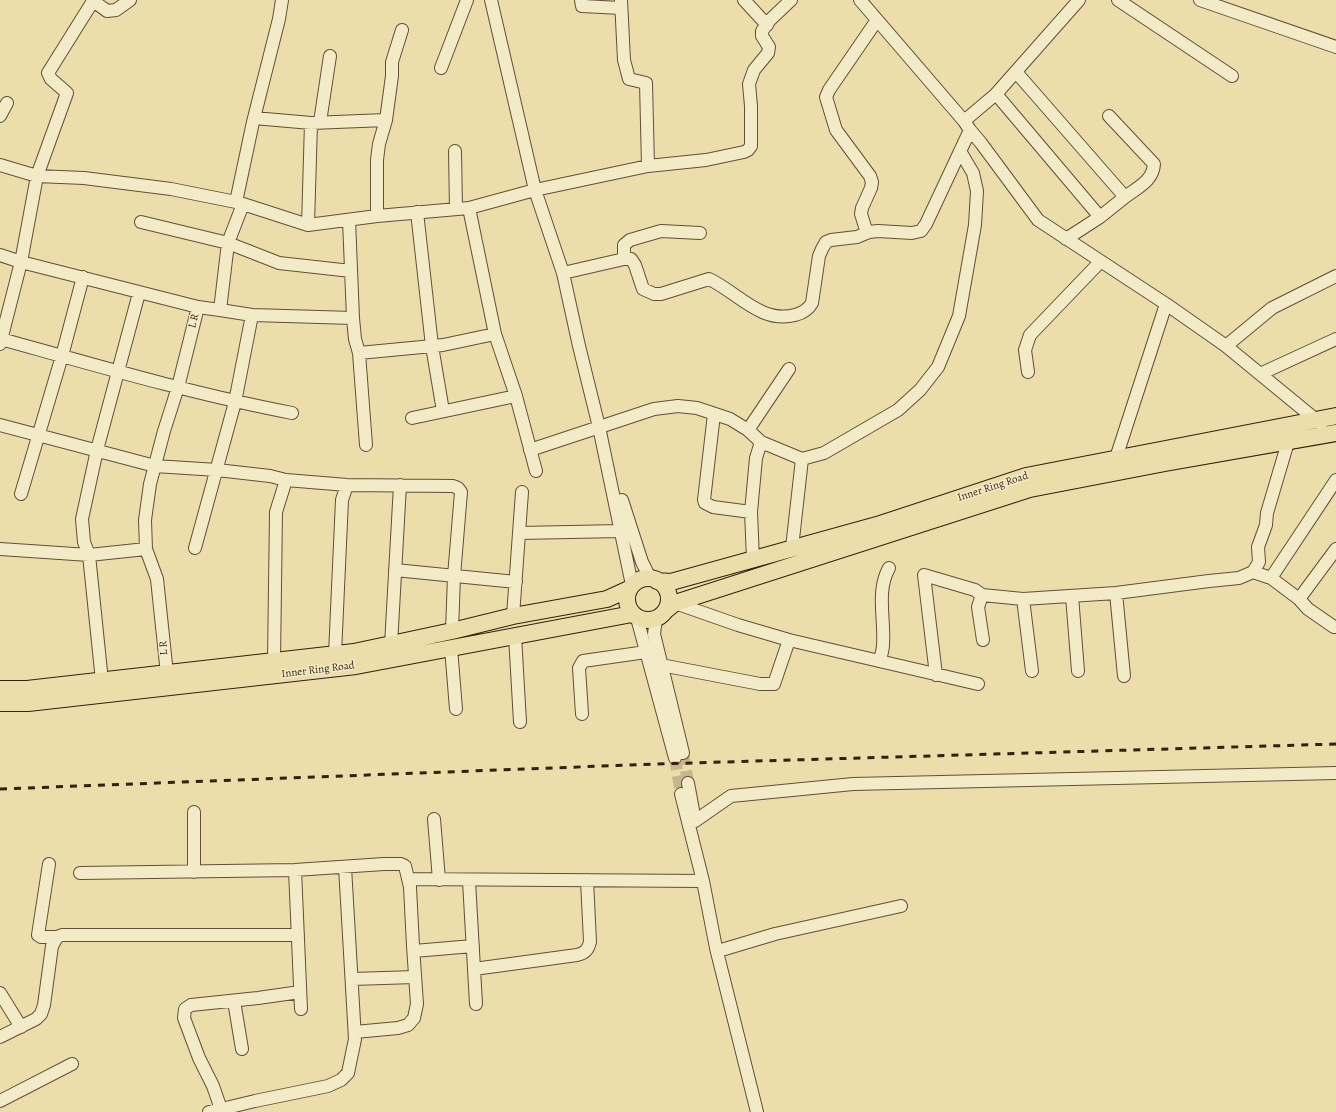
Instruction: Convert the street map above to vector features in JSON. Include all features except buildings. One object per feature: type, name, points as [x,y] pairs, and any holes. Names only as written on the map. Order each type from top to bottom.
[{"type":"main road","name":"Inner Ring Road","points":[[654,580],[671,582],[877,525],[1026,476],[1336,416]]},
{"type":"main road","name":"Inner Ring Road","points":[[665,611],[1030,489],[1165,463],[1335,435]]},
{"type":"main road","points":[[643,579],[654,580],[663,585],[669,598],[665,611],[649,620],[634,616],[627,603],[627,596],[630,587],[637,581],[643,579]]},
{"type":"main road","name":"Inner Ring Road","points":[[0,689],[27,689],[167,674],[335,654],[391,645],[514,616],[607,599],[630,587]]},
{"type":"main road","name":"Inner Ring Road","points":[[0,703],[28,704],[356,666],[515,636],[634,616]]},
{"type":"street","points":[[130,0],[116,10],[107,11],[93,1],[48,73],[51,78],[67,92],[37,176],[21,262],[1,342],[62,356],[235,402],[292,412]]},
{"type":"street","points":[[220,310],[228,243],[239,203],[254,118],[279,19],[282,0]]},
{"type":"street","points":[[441,68],[467,0]]},
{"type":"street","points":[[491,0],[535,190],[563,273],[579,346],[601,433],[621,531],[630,587]]},
{"type":"street","points":[[581,0],[582,6],[621,4],[624,60],[629,80],[646,83],[648,166]]},
{"type":"street","points":[[744,0],[767,25]]},
{"type":"street","points":[[0,165],[37,176],[84,178],[170,189],[239,203],[308,225],[377,216],[469,208],[535,190],[648,166],[706,160],[748,150],[751,146],[752,106],[749,84],[754,70],[768,53],[769,47],[762,36],[762,31],[791,0]]},
{"type":"street","points":[[860,0],[981,142],[1038,220],[1166,304],[1226,346],[1335,435]]},
{"type":"street","points":[[563,273],[624,260],[631,260],[635,265],[643,289],[654,294],[661,294],[709,279],[752,307],[773,316],[790,316],[801,313],[808,309],[812,303],[818,260],[826,242],[831,240],[858,237],[867,233],[878,231],[912,233],[921,231],[926,224],[960,151],[967,125],[1080,0]]},
{"type":"street","points":[[1118,0],[1232,76]]},
{"type":"street","points":[[1200,0],[1336,47]]},
{"type":"street","points":[[867,233],[861,214],[872,182],[870,176],[836,130],[826,97],[829,90],[877,20]]},
{"type":"street","points":[[377,216],[377,160],[379,144],[386,120],[392,81],[392,62],[402,30]]},
{"type":"street","points":[[308,225],[316,123],[330,56]]},
{"type":"street","points":[[1016,72],[1126,197]]},
{"type":"street","points":[[996,94],[1100,217]]},
{"type":"street","points":[[0,116],[7,103]]},
{"type":"street","points":[[1066,239],[1100,217],[1149,179],[1154,172],[1154,164],[1109,116]]},
{"type":"street","points":[[254,118],[316,123],[386,120]]},
{"type":"street","points":[[455,151],[456,209]]},
{"type":"street","points":[[530,450],[601,433],[654,409],[678,406],[697,408],[730,419],[748,430],[761,442],[802,459],[824,453],[898,410],[920,390],[938,367],[959,316],[975,226],[977,191],[973,173],[960,151]]},
{"type":"street","points":[[469,208],[495,334],[516,396],[536,471]]},
{"type":"street","points":[[417,212],[432,346],[442,411]]},
{"type":"street","points":[[349,220],[353,318],[355,339],[359,353],[366,445]]},
{"type":"street","points":[[141,222],[228,243],[278,263],[350,271]]},
{"type":"street","points":[[624,260],[624,245],[630,240],[661,231],[700,233]]},
{"type":"street","points":[[0,255],[21,262],[83,277],[139,293],[198,307]]},
{"type":"street","points":[[1028,372],[1025,350],[1030,335],[1100,262]]},
{"type":"street","points":[[1226,346],[1272,308],[1336,276]]},
{"type":"street","points":[[22,494],[83,277]]},
{"type":"street","points":[[102,681],[90,555],[84,542],[82,519],[97,450],[139,293]]},
{"type":"street","points":[[1116,458],[1166,304]]},
{"type":"street","name":"L R","points":[[167,674],[157,579],[146,549],[145,520],[150,484],[164,431],[178,387],[198,307],[252,315],[353,318]]},
{"type":"street","points":[[195,548],[235,402],[252,315]]},
{"type":"street","points":[[359,353],[432,346],[495,334]]},
{"type":"street","points":[[1260,374],[1336,339]]},
{"type":"street","points":[[748,430],[789,369]]},
{"type":"street","points":[[412,418],[516,396]]},
{"type":"street","points":[[714,414],[704,500],[705,504],[713,507],[751,512]]},
{"type":"street","points":[[0,425],[155,466],[217,470],[270,476],[286,480],[347,485],[453,486],[458,488],[461,492],[454,576],[452,631]]},
{"type":"street","points":[[601,433],[642,562],[654,580]]},
{"type":"street","points":[[753,559],[751,512],[756,458],[761,442]]},
{"type":"street","points":[[936,675],[924,575],[975,590],[982,595],[1023,599],[1116,593],[1239,578],[1253,572],[1259,562],[1258,547],[1266,525],[1267,513],[1288,442]]},
{"type":"street","points":[[792,548],[802,459]]},
{"type":"street","points":[[274,661],[276,512],[286,480]]},
{"type":"street","points":[[1271,578],[1336,480]]},
{"type":"street","points":[[335,654],[342,500],[347,485]]},
{"type":"street","points":[[391,645],[400,485]]},
{"type":"street","points":[[514,616],[522,492]]},
{"type":"street","points":[[519,534],[621,531]]},
{"type":"street","points":[[0,549],[90,555],[146,549]]},
{"type":"street","points":[[1299,599],[1336,549]]},
{"type":"street","points":[[880,660],[883,646],[882,594],[884,576],[889,568]]},
{"type":"street","points":[[395,570],[516,582]]},
{"type":"street","points":[[1253,572],[1271,578],[1299,599],[1308,609],[1336,627]]},
{"type":"street","points":[[1116,593],[1124,676]]},
{"type":"street","points":[[982,595],[978,607],[983,640]]},
{"type":"street","points":[[1072,596],[1078,671]]},
{"type":"street","points":[[1023,599],[1032,671]]},
{"type":"street","points":[[634,616],[679,755],[654,634],[665,611],[738,625],[789,640],[978,684]]},
{"type":"street","points":[[515,636],[520,722]]},
{"type":"street","points":[[661,665],[760,684],[774,684],[789,640]]},
{"type":"street","points":[[452,648],[456,709]]},
{"type":"street","points":[[582,714],[579,668],[583,661],[646,652]]},
{"type":"street","points":[[695,821],[732,796],[853,784],[1336,773]]},
{"type":"street","points":[[688,783],[717,949]]},
{"type":"street","points":[[681,794],[757,1112]]},
{"type":"street","points":[[194,812],[194,872]]},
{"type":"street","points":[[434,819],[439,880]]},
{"type":"street","points":[[49,864],[38,935],[41,937],[57,938]]},
{"type":"street","points":[[80,873],[295,870],[344,868],[384,864],[401,864],[405,866],[408,879],[414,951],[416,1012],[414,1018],[408,1025],[398,1028],[355,1032]]},
{"type":"street","points":[[209,1112],[328,1086],[341,1080],[348,1073],[355,1032],[344,868]]},
{"type":"street","points":[[295,870],[301,1009]]},
{"type":"street","points":[[408,879],[469,881],[703,881]]},
{"type":"street","points":[[474,969],[577,955],[586,951],[590,942],[587,880]]},
{"type":"street","points":[[469,881],[476,1004]]},
{"type":"street","points":[[717,949],[775,934],[901,906]]},
{"type":"street","points":[[0,1037],[36,1019],[41,1014],[44,1005],[52,946],[57,938],[62,935],[298,935]]},
{"type":"street","points":[[414,951],[473,946]]},
{"type":"street","points":[[352,979],[415,977]]},
{"type":"street","points":[[221,1109],[213,1086],[196,1052],[184,1018],[184,1011],[191,1005],[300,992]]},
{"type":"street","points":[[0,993],[20,1027]]},
{"type":"street","points":[[234,1001],[242,1049]]},
{"type":"street","points":[[0,1101],[72,1064]]},
{"type":"tunnel","points":[[683,753],[688,783]]},
{"type":"tunnel","points":[[675,758],[681,794]]},
{"type":"railway","points":[[0,789],[656,764],[1336,744]]}]
